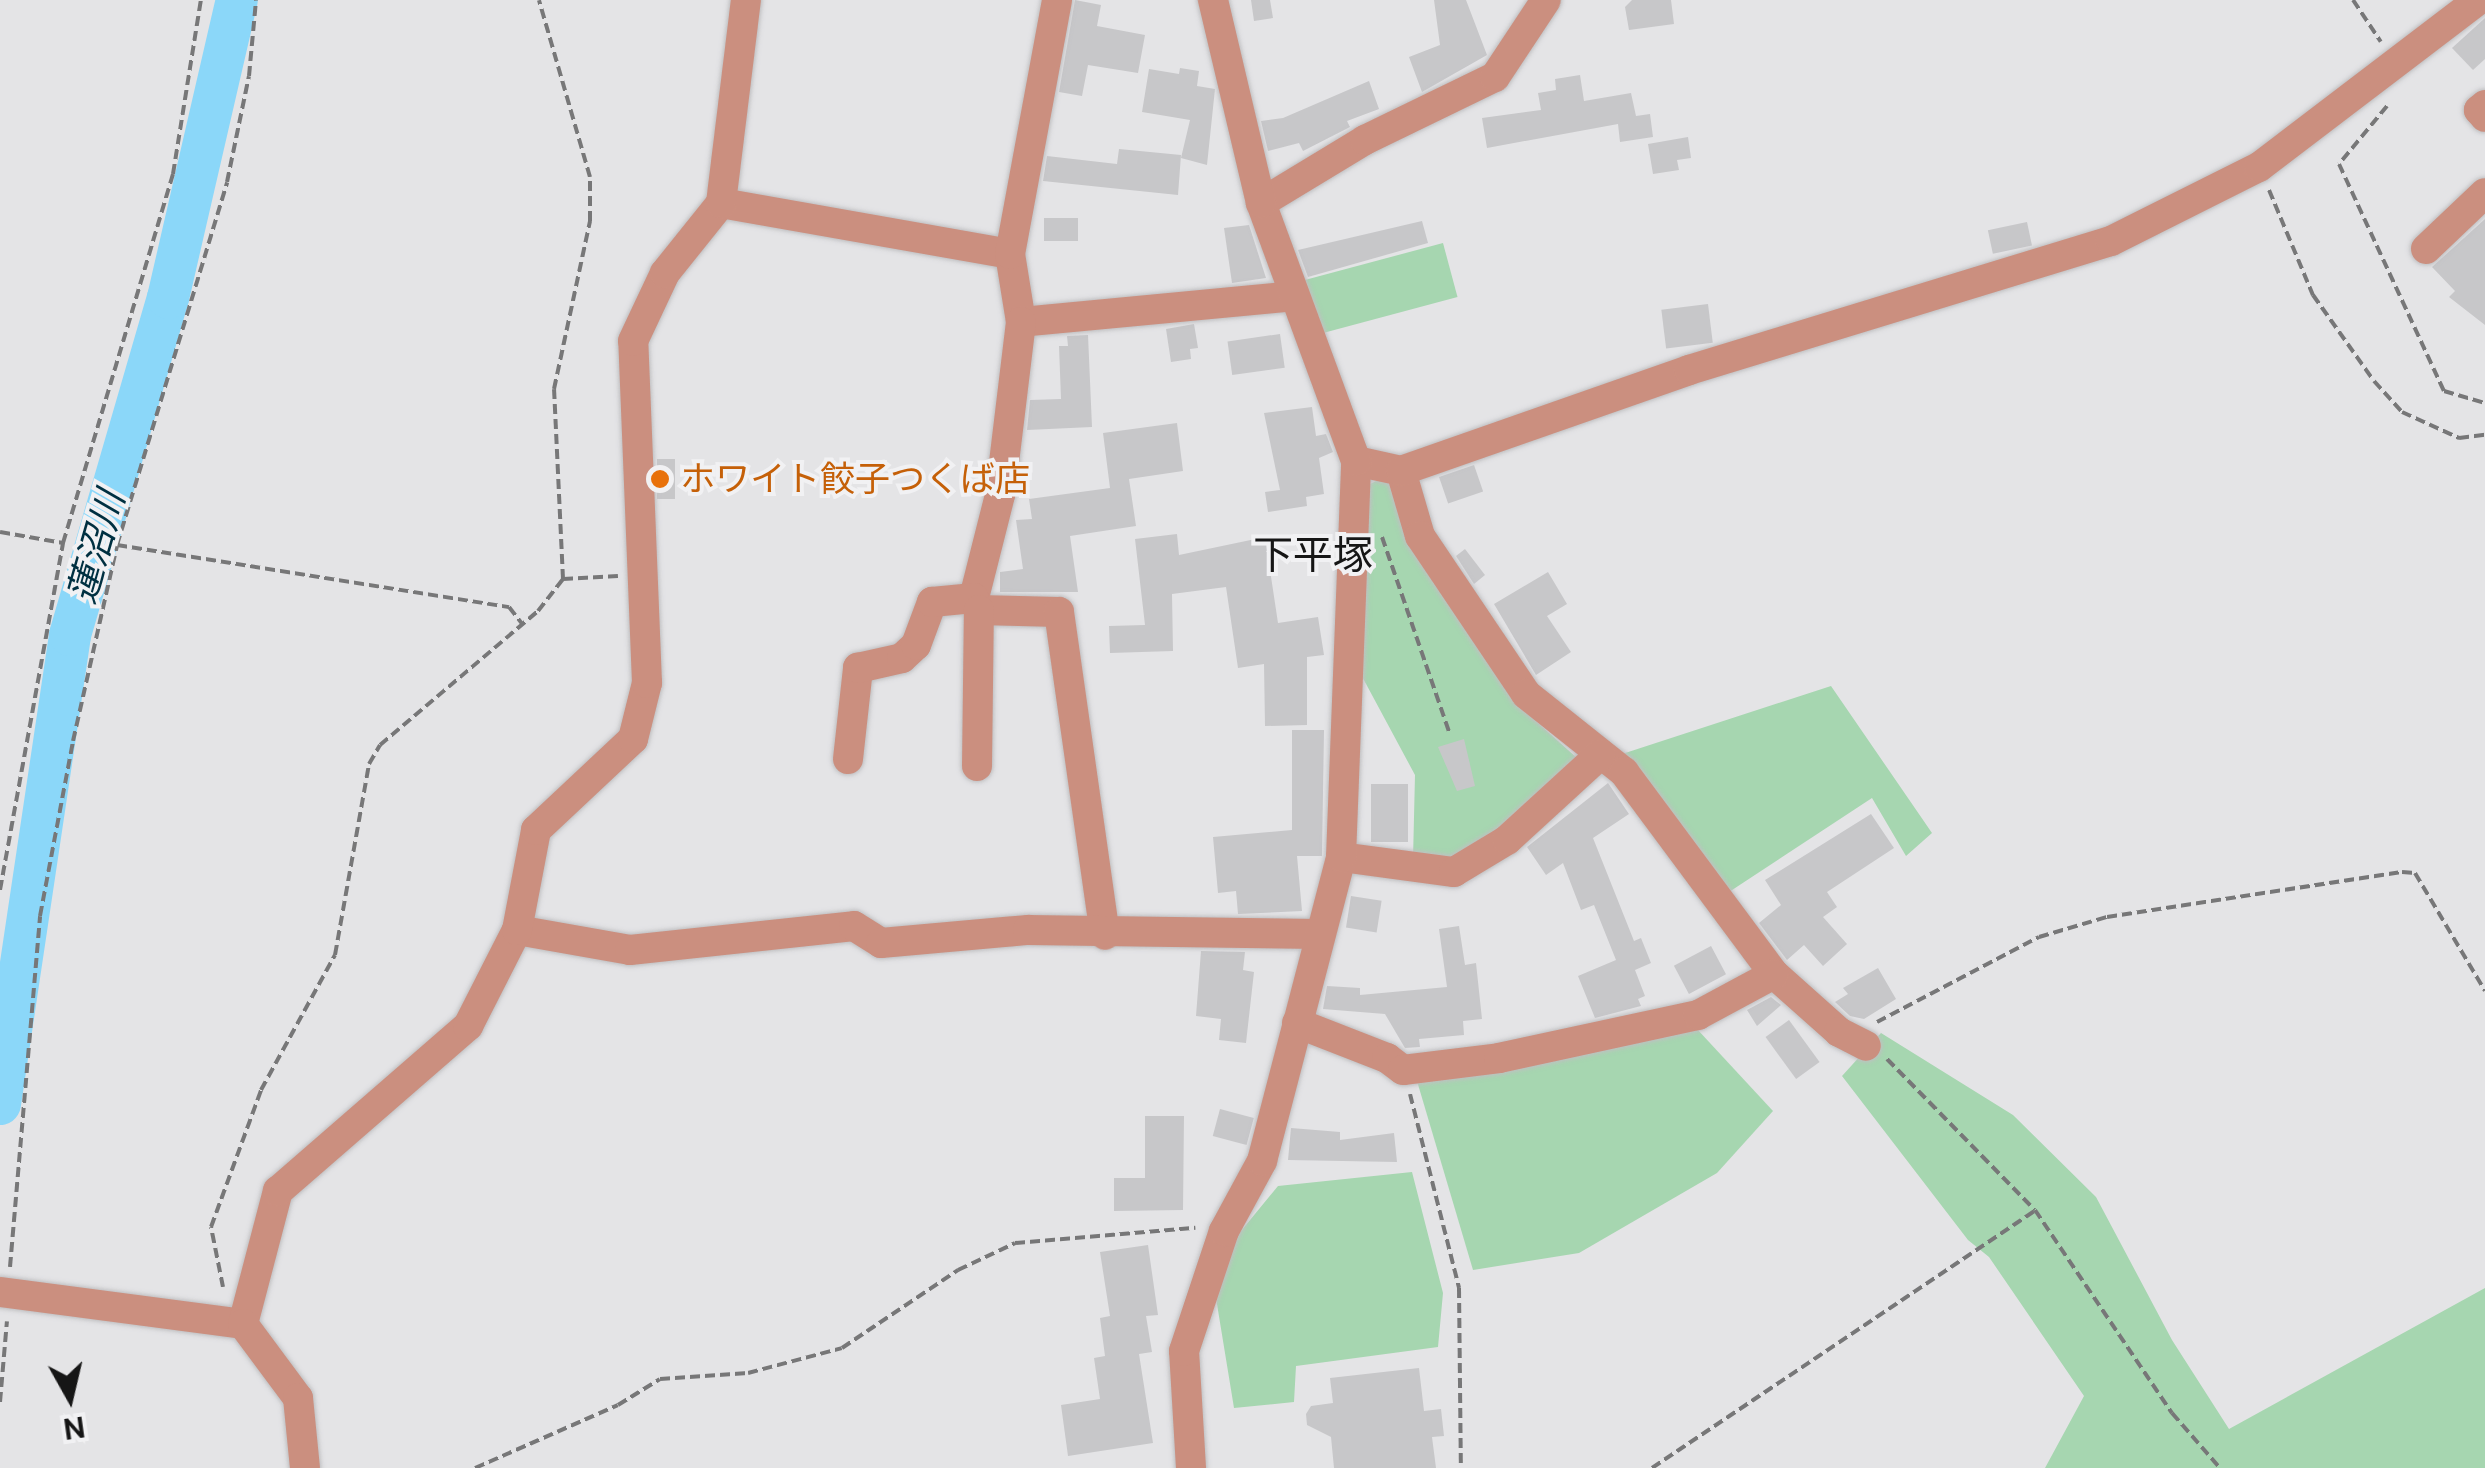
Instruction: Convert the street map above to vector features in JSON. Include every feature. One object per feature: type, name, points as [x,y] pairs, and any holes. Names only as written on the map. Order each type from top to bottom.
[{"type":"street","points":[[243,1324],[278,1192],[468,1026],[517,930],[536,830],[633,739],[647,684],[638,574],[633,341],[665,273],[721,203],[746,0]]},
{"type":"street","points":[[977,766],[976,604],[1000,495],[1021,322],[1010,254],[1057,0]]},
{"type":"street","points":[[1191,1468],[1184,1351],[1224,1231],[1262,1161],[1341,857],[1356,460],[1260,203],[1213,0]]},
{"type":"street","points":[[1260,203],[1365,140],[1495,77],[1546,0]]},
{"type":"street","points":[[1356,460],[1401,471],[1689,370],[2112,241],[2259,167],[2478,0]]},
{"type":"street","points":[[2485,105],[2479,110],[2485,117]]},
{"type":"street","points":[[2426,249],[2485,193]]},
{"type":"street","points":[[721,203],[1010,254]]},
{"type":"street","points":[[1021,322],[1294,296]]},
{"type":"street","points":[[1401,471],[1420,536],[1526,694],[1624,772],[1774,974],[1852,1039]]},
{"type":"street","points":[[848,759],[858,668],[902,658],[916,645],[932,602],[1059,612],[1106,935]]},
{"type":"street","points":[[1341,857],[1454,872],[1507,840],[1601,754]]},
{"type":"street","points":[[517,930],[630,950],[854,926],[881,943],[1028,930],[1106,935],[1318,934]]},
{"type":"street","points":[[1296,1022],[1387,1058],[1403,1070],[1500,1058],[1698,1015],[1774,974]]},
{"type":"street","points":[[5,1293],[243,1324],[269,1350],[298,1398],[305,1468]]},
{"type":"path","points":[[0,890],[63,543],[172,174],[201,0]]},
{"type":"path","points":[[0,1402],[5,1293],[40,916],[117,545],[228,182],[250,76],[256,0]]},
{"type":"path","points":[[243,1324],[226,1302],[211,1227],[261,1090],[335,955],[369,764],[380,745],[523,625],[563,579],[554,390],[590,221],[590,177],[539,0]]},
{"type":"path","points":[[2353,0],[2394,61]]},
{"type":"path","points":[[2396,96],[2339,164],[2444,390],[2485,403]]},
{"type":"path","points":[[2259,167],[2312,295],[2374,381],[2402,412],[2459,438],[2485,435]]},
{"type":"path","points":[[1380,531],[1450,736]]},
{"type":"path","points":[[0,532],[63,543]]},
{"type":"path","points":[[117,545],[509,607],[523,625]]},
{"type":"path","points":[[563,579],[638,574]]},
{"type":"path","points":[[2220,1468],[2172,1413],[2035,1210],[1896,1063],[1852,1039],[1865,1028],[2039,937],[2107,918],[2402,872],[2415,873],[2485,991]]},
{"type":"path","points":[[1403,1070],[1459,1288],[1460,1468]]},
{"type":"path","points":[[1652,1468],[2035,1210]]},
{"type":"path","points":[[475,1468],[618,1405],[660,1379],[748,1373],[842,1348],[958,1270],[1014,1243],[1184,1226],[1224,1231]]},
{"type":"green space","points":[[1443,243],[1457,297],[1318,334],[1304,280]]},
{"type":"green space","points":[[1378,480],[1394,484],[1518,705],[1577,758],[1502,828],[1445,861],[1413,859],[1415,775],[1358,669],[1360,489]]},
{"type":"green space","points":[[1831,686],[1932,833],[1906,856],[1872,798],[1726,894],[1616,756]]},
{"type":"green space","points":[[1697,1029],[1773,1111],[1717,1173],[1579,1253],[1473,1270],[1417,1081]]},
{"type":"green space","points":[[1881,1033],[2013,1115],[2096,1197],[2172,1340],[2229,1429],[2485,1288],[2485,1468],[2045,1468],[2084,1396],[1989,1257],[1968,1240],[1842,1076]]},
{"type":"green space","points":[[1412,1172],[1443,1293],[1438,1347],[1296,1366],[1294,1402],[1234,1408],[1215,1292],[1227,1248],[1278,1186]]},
{"type":"building","points":[[1075,0],[1101,5],[1097,26],[1145,35],[1138,73],[1088,65],[1082,96],[1059,92]]},
{"type":"building","points":[[1251,0],[1270,0],[1273,18],[1254,21]]},
{"type":"building","points":[[1434,0],[1466,0],[1487,55],[1422,92],[1409,57],[1440,45]]},
{"type":"building","points":[[1632,0],[1671,0],[1674,24],[1629,30],[1625,7]]},
{"type":"building","points":[[2485,18],[2485,59],[2473,70],[2452,48]]},
{"type":"building","points":[[1180,68],[1199,71],[1197,86],[1215,89],[1207,165],[1181,158],[1190,120],[1142,112],[1149,69],[1179,74]]},
{"type":"building","points":[[1580,75],[1584,101],[1631,93],[1636,116],[1650,114],[1653,137],[1620,142],[1618,124],[1487,148],[1482,118],[1541,110],[1538,93],[1556,90],[1555,79]]},
{"type":"building","points":[[1369,81],[1379,109],[1347,121],[1350,127],[1303,151],[1299,143],[1268,151],[1261,121],[1283,118]]},
{"type":"building","points":[[1688,137],[1691,158],[1677,160],[1679,170],[1653,174],[1648,144]]},
{"type":"building","points":[[1119,149],[1181,155],[1178,195],[1043,181],[1047,156],[1117,164]]},
{"type":"building","points":[[1044,218],[1078,218],[1078,241],[1044,241]]},
{"type":"building","points":[[2485,219],[2485,325],[2449,297],[2455,291],[2432,267]]},
{"type":"building","points":[[1422,221],[1428,243],[1308,277],[1298,250]]},
{"type":"building","points":[[2027,222],[2032,245],[1993,254],[1988,230]]},
{"type":"building","points":[[1249,225],[1266,278],[1232,283],[1224,228]]},
{"type":"building","points":[[1708,304],[1713,343],[1666,348],[1661,310]]},
{"type":"building","points":[[1194,324],[1198,348],[1190,349],[1191,359],[1171,362],[1166,329]]},
{"type":"building","points":[[1280,334],[1285,368],[1232,375],[1228,341]]},
{"type":"building","points":[[1088,335],[1092,427],[1027,430],[1030,400],[1061,399],[1059,346],[1068,346],[1067,336]]},
{"type":"building","points":[[1312,407],[1316,436],[1326,434],[1333,452],[1319,458],[1324,494],[1306,497],[1307,506],[1268,512],[1265,492],[1280,490],[1264,413]]},
{"type":"building","points":[[1177,423],[1183,471],[1129,479],[1136,526],[1070,536],[1078,592],[1000,592],[1000,572],[1023,569],[1016,520],[1032,519],[1029,499],[1110,488],[1103,433]]},
{"type":"building","name":"ホワイト餃子つくば店","points":[[657,459],[675,459],[675,499],[657,499]]},
{"type":"building","points":[[1474,465],[1483,491],[1448,504],[1439,477]]},
{"type":"building","points":[[1177,534],[1179,555],[1265,537],[1278,623],[1318,617],[1324,655],[1307,657],[1307,725],[1265,726],[1264,664],[1238,668],[1226,587],[1172,594],[1173,651],[1110,653],[1109,626],[1145,625],[1135,539]]},
{"type":"building","points":[[1465,549],[1485,575],[1474,584],[1456,556]]},
{"type":"building","points":[[1548,572],[1567,604],[1547,616],[1571,652],[1536,675],[1494,604]]},
{"type":"building","points":[[1292,730],[1324,730],[1322,856],[1297,856],[1302,911],[1238,914],[1236,891],[1218,893],[1213,837],[1292,830]]},
{"type":"building","points":[[1464,739],[1475,786],[1457,791],[1438,747]]},
{"type":"building","points":[[1608,783],[1629,814],[1593,838],[1634,941],[1641,938],[1651,963],[1635,970],[1645,996],[1638,999],[1641,1006],[1595,1018],[1578,976],[1616,960],[1594,905],[1581,910],[1563,863],[1546,875],[1527,847]]},
{"type":"building","points":[[1371,784],[1408,784],[1408,842],[1371,842]]},
{"type":"building","points":[[1871,814],[1894,848],[1827,892],[1837,907],[1823,917],[1847,944],[1823,966],[1804,945],[1787,960],[1759,923],[1781,905],[1765,880]]},
{"type":"building","points":[[1351,896],[1382,901],[1377,932],[1346,928]]},
{"type":"building","points":[[1459,926],[1465,965],[1476,963],[1482,1019],[1463,1021],[1464,1035],[1419,1039],[1420,1047],[1405,1048],[1385,1014],[1323,1009],[1327,986],[1360,988],[1360,995],[1447,987],[1439,929]]},
{"type":"building","points":[[1711,946],[1726,974],[1689,994],[1674,966]]},
{"type":"building","points":[[1201,951],[1245,952],[1243,970],[1254,972],[1246,1043],[1219,1040],[1221,1019],[1196,1016]]},
{"type":"building","points":[[1878,968],[1896,999],[1864,1019],[1850,1016],[1835,1002],[1848,994],[1843,988]]},
{"type":"building","points":[[1771,997],[1781,1005],[1757,1026],[1747,1010]]},
{"type":"building","points":[[1789,1020],[1820,1062],[1796,1079],[1766,1037]]},
{"type":"building","points":[[1220,1109],[1254,1118],[1247,1145],[1213,1136]]},
{"type":"building","points":[[1145,1116],[1184,1116],[1183,1210],[1114,1211],[1114,1178],[1145,1178]]},
{"type":"building","points":[[1291,1128],[1340,1132],[1340,1140],[1394,1133],[1397,1162],[1288,1160]]},
{"type":"building","points":[[1148,1245],[1158,1315],[1146,1316],[1152,1352],[1139,1354],[1153,1443],[1068,1456],[1061,1405],[1100,1399],[1094,1358],[1105,1356],[1100,1318],[1110,1316],[1100,1252]]},
{"type":"building","points":[[1419,1368],[1424,1411],[1441,1409],[1444,1436],[1432,1437],[1436,1468],[1334,1468],[1331,1437],[1307,1425],[1306,1414],[1311,1406],[1333,1403],[1330,1378]]},
{"type":"waterway","name":"蓮沼川","points":[[0,1104],[70,635],[168,298],[237,0]]},
{"type":"place","name":"ホワイト餃子つくば店","points":[[660,479]]},
{"type":"district","name":"下平塚","points":[[1313,555]]}]
